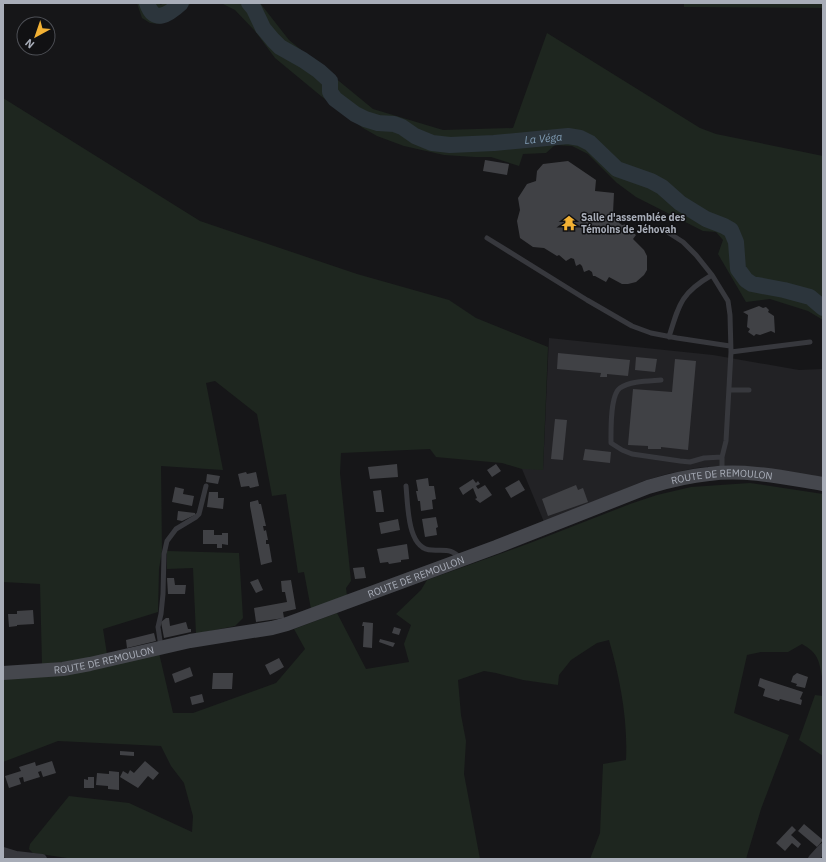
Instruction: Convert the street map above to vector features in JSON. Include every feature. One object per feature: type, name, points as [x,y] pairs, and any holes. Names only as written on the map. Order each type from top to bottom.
[{"type":"main road","name":"ROUTE DE REMOULON","points":[[3,674],[78,666],[190,641],[272,628],[287,624],[462,560],[648,487],[674,480],[722,473],[757,474],[823,484]]},
{"type":"street","points":[[813,859],[823,848]]},
{"type":"street","points":[[3,852],[16,856],[42,859]]},
{"type":"lane","points":[[669,233],[690,248],[712,275],[728,301],[731,349],[726,441],[722,457],[722,473]]},
{"type":"lane","points":[[487,238],[619,320],[651,333],[731,349],[810,342]]},
{"type":"lane","points":[[669,337],[679,306],[686,294],[698,283],[712,275]]},
{"type":"lane","points":[[661,380],[634,383],[620,388],[616,394],[612,412],[611,443],[632,454],[680,461],[690,462],[704,458],[722,457]]},
{"type":"lane","points":[[729,390],[749,390]]},
{"type":"lane","points":[[161,648],[158,627],[163,594],[164,554],[167,541],[176,529],[199,514],[206,486]]},
{"type":"lane","points":[[406,486],[412,535],[417,543],[429,550],[454,552],[462,560]]},
{"type":"shaded area","points":[[137,3],[158,3],[161,5],[163,3],[192,3],[160,24],[150,23],[142,18]]},
{"type":"shaded area","points":[[221,3],[260,3],[289,40],[373,109],[443,130],[513,128],[547,33],[700,128],[716,134],[823,156],[823,320],[808,311],[770,299],[746,302],[718,254],[723,240],[716,232],[703,231],[636,197],[617,183],[588,154],[572,146],[555,145],[546,153],[523,154],[519,166],[491,157],[444,155],[404,146],[377,136],[363,128],[321,96],[275,58],[255,31],[235,10]]},
{"type":"shaded area","points":[[684,3],[823,3],[823,8],[684,7]]},
{"type":"shaded area","points":[[3,98],[200,221],[357,274],[449,300],[476,318],[548,347],[543,470],[522,469],[502,463],[436,457],[430,449],[341,453],[340,473],[351,581],[346,588],[347,596],[311,609],[304,572],[298,573],[286,494],[272,496],[257,414],[215,381],[206,383],[223,470],[161,466],[162,551],[159,569],[158,612],[103,629],[107,654],[74,661],[42,664],[40,584],[3,582]]},
{"type":"shaded area","points":[[549,338],[713,355],[799,370],[823,369],[823,478],[742,466],[696,468],[667,474],[644,481],[544,522],[522,469],[543,469]]},
{"type":"shaded area","points":[[750,483],[823,494],[823,677],[815,654],[802,644],[788,652],[761,652],[747,655],[734,713],[789,735],[761,809],[746,859],[590,859],[600,833],[603,764],[626,760],[626,730],[622,699],[617,669],[609,640],[597,643],[571,660],[559,675],[558,685],[523,680],[484,671],[458,680],[461,715],[466,741],[464,774],[480,859],[74,859],[33,853],[29,849],[30,844],[69,796],[129,803],[192,832],[193,816],[184,783],[171,766],[161,746],[58,741],[3,762],[3,680],[159,653],[173,713],[193,713],[276,683],[305,649],[294,629],[337,613],[366,669],[409,662],[404,644],[411,625],[396,614],[421,590],[427,580],[657,495],[691,487]]},
{"type":"shaded area","points":[[167,551],[239,553],[243,618],[235,626],[196,635],[193,568],[167,569]]},
{"type":"shaded area","points":[[815,695],[823,696],[823,756],[799,740]]},
{"type":"building","points":[[485,160],[509,164],[507,175],[483,171]]},
{"type":"building","name":"Salle d'assemblée des Témoins de Jéhovah","points":[[568,161],[596,180],[595,191],[614,193],[613,213],[617,214],[618,222],[622,225],[627,224],[626,227],[636,235],[633,239],[644,250],[647,256],[647,270],[636,282],[622,284],[609,277],[606,282],[593,276],[592,272],[589,270],[584,272],[580,264],[576,266],[574,259],[571,258],[566,261],[559,255],[557,256],[544,248],[533,247],[520,238],[517,221],[520,210],[518,198],[527,184],[536,181],[537,171],[543,164]]},
{"type":"building","points":[[759,306],[763,308],[766,307],[769,310],[768,312],[774,316],[775,333],[771,331],[760,335],[756,334],[754,336],[748,332],[750,329],[747,327],[748,315],[743,312]]},
{"type":"building","points":[[558,353],[630,360],[628,376],[607,374],[607,377],[600,377],[601,373],[557,369]]},
{"type":"building","points":[[636,357],[657,359],[655,372],[635,370]]},
{"type":"building","points":[[675,359],[696,361],[688,450],[661,447],[661,449],[648,449],[648,446],[628,445],[633,389],[672,392]]},
{"type":"building","points":[[555,419],[567,420],[563,460],[551,459]]},
{"type":"building","points":[[585,449],[611,452],[610,463],[583,460]]},
{"type":"building","points":[[397,464],[398,477],[370,479],[368,467]]},
{"type":"building","points":[[496,464],[501,471],[492,477],[487,470]]},
{"type":"building","points":[[246,472],[247,474],[256,472],[259,486],[250,488],[249,486],[241,487],[238,474]]},
{"type":"building","points":[[207,474],[220,476],[218,484],[206,482]]},
{"type":"building","points":[[428,478],[429,486],[434,486],[436,499],[432,500],[433,509],[421,511],[420,501],[418,501],[416,491],[418,491],[416,480]]},
{"type":"building","points":[[473,479],[476,483],[478,481],[480,484],[476,486],[478,489],[485,485],[492,495],[480,503],[475,499],[477,498],[473,488],[463,495],[459,488]]},
{"type":"building","points":[[519,480],[525,490],[511,498],[505,488]]},
{"type":"building","points":[[576,485],[578,490],[583,488],[588,502],[548,516],[542,499]]},
{"type":"building","points":[[175,487],[184,489],[183,494],[194,496],[192,506],[172,502]]},
{"type":"building","points":[[381,490],[384,512],[376,512],[373,491]]},
{"type":"building","points":[[209,492],[218,492],[218,498],[224,498],[223,509],[207,507]]},
{"type":"building","points":[[258,500],[259,504],[261,504],[266,526],[263,526],[264,531],[266,530],[268,540],[266,540],[266,544],[269,544],[272,562],[261,565],[250,506],[250,502]]},
{"type":"building","points":[[178,511],[195,513],[195,515],[182,521],[177,520]]},
{"type":"building","points":[[436,517],[438,527],[436,528],[437,535],[425,537],[422,519]]},
{"type":"building","points":[[398,519],[400,530],[381,534],[379,523]]},
{"type":"building","points":[[203,530],[214,530],[214,535],[228,533],[228,545],[222,544],[222,548],[217,548],[217,544],[203,544]]},
{"type":"building","points":[[407,544],[409,559],[389,564],[388,562],[380,563],[377,549]]},
{"type":"building","points":[[364,567],[366,578],[355,579],[353,568]]},
{"type":"building","points":[[167,578],[174,578],[175,585],[186,585],[185,594],[168,594]]},
{"type":"building","points":[[258,579],[263,590],[256,593],[250,582]]},
{"type":"building","points":[[291,580],[296,609],[283,612],[284,618],[256,622],[254,608],[287,602],[285,592],[282,592],[281,581]]},
{"type":"building","points":[[33,610],[34,624],[9,627],[8,614],[17,614],[17,611]]},
{"type":"building","points":[[166,618],[169,618],[170,626],[186,622],[188,629],[191,629],[191,632],[164,638],[161,622]]},
{"type":"building","points":[[363,622],[373,623],[372,648],[363,647]]},
{"type":"building","points":[[394,627],[401,629],[399,635],[392,633]]},
{"type":"building","points":[[154,633],[156,641],[127,648],[126,640]]},
{"type":"building","points":[[380,639],[395,643],[393,647],[379,642]]},
{"type":"building","points":[[279,658],[284,667],[270,675],[265,665]]},
{"type":"building","points":[[190,667],[193,676],[175,683],[172,674]]},
{"type":"building","points":[[213,673],[233,673],[232,689],[212,689]]},
{"type":"building","points":[[797,673],[808,677],[805,688],[796,686],[797,684],[791,682],[793,676]]},
{"type":"building","points":[[760,678],[803,692],[800,699],[802,700],[801,705],[763,696],[765,689],[758,686]]},
{"type":"building","points":[[202,694],[204,702],[192,705],[190,697]]},
{"type":"building","points":[[120,751],[134,752],[134,756],[120,755]]},
{"type":"building","points":[[52,761],[56,773],[43,777],[41,771],[38,772],[40,777],[24,782],[23,777],[19,778],[21,784],[9,788],[5,776],[21,771],[19,767],[35,762],[36,766]]},
{"type":"building","points":[[145,761],[159,773],[153,780],[148,776],[138,788],[120,777],[123,771],[128,774],[130,770],[134,773]]},
{"type":"building","points":[[109,771],[119,772],[119,790],[108,789],[108,786],[96,785],[97,773],[109,774]]},
{"type":"building","points":[[88,777],[94,777],[94,788],[84,788],[84,779],[88,780]]},
{"type":"building","points":[[804,824],[823,840],[817,847],[798,831]]},
{"type":"building","points":[[792,826],[796,830],[791,835],[801,844],[798,848],[792,843],[785,851],[776,843]]},
{"type":"waterway","name":"La Véga","points":[[147,3],[150,10],[158,16],[167,14],[181,3]]},
{"type":"waterway","name":"La Véga","points":[[249,3],[254,9],[263,28],[273,40],[280,47],[319,71],[330,81],[330,92],[335,99],[355,114],[378,123],[394,124],[402,127],[415,136],[432,143],[450,145],[494,143],[568,136],[580,138],[590,143],[617,169],[651,181],[662,187],[680,203],[706,219],[731,230],[736,242],[738,269],[746,280],[752,284],[810,297],[823,308]]},
{"type":"place","name":"Salle d'assemblée des Témoins de Jéhovah","points":[[569,223]]}]
